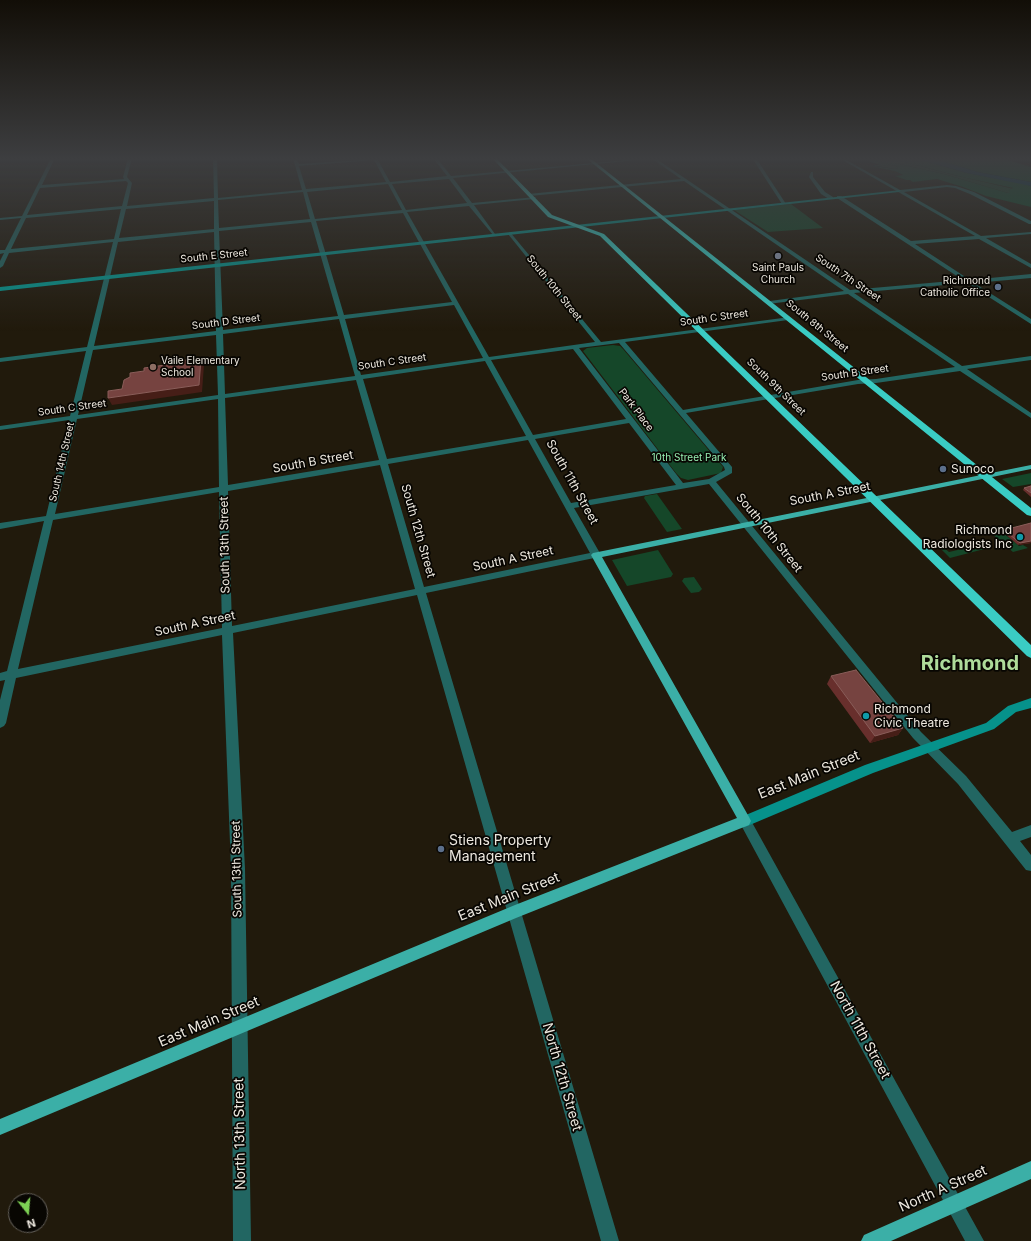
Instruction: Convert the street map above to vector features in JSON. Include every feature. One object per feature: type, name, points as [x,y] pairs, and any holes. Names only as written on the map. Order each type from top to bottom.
[{"type":"highway","name":"South 9th Street","points":[[550,216],[602,235],[874,498],[1031,653]]},
{"type":"highway","name":"South 8th Street","points":[[660,216],[1031,513]]},
{"type":"main road","name":"South A Street","points":[[596,555],[1031,466]]},
{"type":"main road","name":"South 11th Street","points":[[596,555],[744,821]]},
{"type":"main road","name":"East Main Street","points":[[0,1127],[515,912],[744,821]]},
{"type":"main road","name":"North A Street","points":[[870,1241],[1031,1170]]},
{"type":"street","points":[[0,219],[36,216]]},
{"type":"street","name":"South 14th Street","points":[[0,723],[108,277],[121,216]]},
{"type":"street","name":"South 13th Street","points":[[217,216],[228,630],[238,869],[239,1028]]},
{"type":"street","name":"South 12th Street","points":[[312,216],[515,912]]},
{"type":"street","points":[[0,252],[360,216]]},
{"type":"street","name":"South 11th Street","points":[[407,216],[596,555]]},
{"type":"street","points":[[479,216],[493,234]]},
{"type":"street","name":"South E Street","points":[[0,289],[660,216]]},
{"type":"street","name":"South 7th Street","points":[[738,216],[1031,416]]},
{"type":"street","points":[[868,216],[1031,322]]},
{"type":"street","points":[[942,216],[1031,266]]},
{"type":"street","name":"South E Street","points":[[1017,216],[1031,223]]},
{"type":"street","points":[[0,266],[24,217]]},
{"type":"street","name":"South 10th Street","points":[[510,233],[599,343]]},
{"type":"street","points":[[910,243],[1031,233]]},
{"type":"street","points":[[770,303],[851,292],[1031,276]]},
{"type":"street","name":"South D Street","points":[[0,360],[455,303]]},
{"type":"street","name":"South C Street","points":[[0,428],[620,340],[788,318]]},
{"type":"street","points":[[569,506],[711,481],[726,474],[730,470],[620,340]]},
{"type":"street","name":"Park Place","points":[[575,347],[681,486]]},
{"type":"street","name":"South B Street","points":[[682,412],[948,369],[963,369],[1031,358]]},
{"type":"street","name":"South B Street","points":[[0,526],[630,421]]},
{"type":"street","name":"South 10th Street","points":[[711,481],[917,735],[931,747],[962,780],[1031,865]]},
{"type":"street","name":"South A Street","points":[[0,677],[596,555]]},
{"type":"street","name":"East Main Street","points":[[744,821],[835,782],[990,726],[1012,709],[1031,704]]},
{"type":"street","name":"North 11th Street","points":[[744,821],[975,1241]]},
{"type":"street","points":[[1010,840],[1031,831]]},
{"type":"street","name":"North 12th Street","points":[[515,912],[610,1241]]},
{"type":"street","name":"North 13th Street","points":[[239,1028],[242,1241]]},
{"type":"green space","points":[[743,216],[807,216],[823,228],[768,232]]},
{"type":"green space","name":"10th Street Park","points":[[613,345],[620,346],[623,349],[723,467],[721,473],[688,480],[681,478],[676,473],[583,351],[587,348]]},
{"type":"green space","points":[[1031,473],[1031,484],[1013,487],[1002,479]]},
{"type":"green space","points":[[657,494],[682,529],[667,532],[644,498],[645,496]]},
{"type":"green space","points":[[1001,531],[1019,546],[1023,545],[1028,548],[1013,552],[991,533]]},
{"type":"green space","points":[[987,543],[992,547],[950,558],[939,547],[942,546],[949,552]]},
{"type":"green space","points":[[658,550],[673,574],[671,577],[627,586],[612,560]]},
{"type":"green space","points":[[694,577],[702,589],[699,592],[691,593],[682,581],[684,578]]},
{"type":"building","name":"Vaile Elementary School","points":[[201,358],[199,385],[108,398],[108,391],[122,389],[124,380],[130,377],[130,373],[144,371],[144,368],[172,364],[171,362]]},
{"type":"building","points":[[1031,486],[1031,493],[1024,488]]},
{"type":"building","name":"Richmond Radiologists Inc","points":[[1031,523],[1031,541],[1020,543],[1004,530]]},
{"type":"building","name":"Richmond Civic Theatre","points":[[856,670],[903,728],[875,736],[831,676]]},
{"type":"place","name":"Saint Pauls Church","points":[[778,256]]},
{"type":"place","name":"Richmond Catholic Office","points":[[998,287]]},
{"type":"place","name":"Vaile Elementary School","points":[[153,367]]},
{"type":"place","name":"Sunoco","points":[[943,469]]},
{"type":"place","name":"Richmond Radiologists Inc","points":[[1020,537]]},
{"type":"place","name":"Richmond Civic Theatre","points":[[866,716]]},
{"type":"place","name":"Stiens Property Management","points":[[441,849]]},
{"type":"district","name":"Richmond","points":[[970,664]]}]
